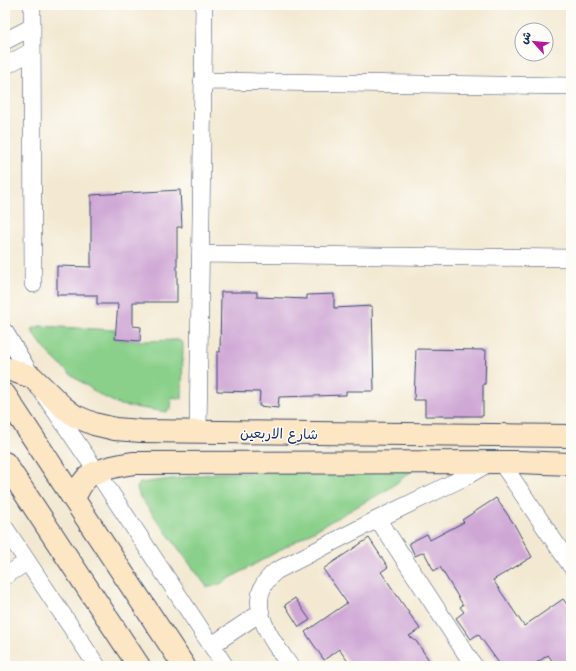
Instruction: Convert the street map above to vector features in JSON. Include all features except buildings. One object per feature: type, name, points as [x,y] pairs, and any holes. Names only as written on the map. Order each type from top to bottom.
[{"type":"main road","name":"شارع الاربعين","points":[[5,368],[32,377],[62,407],[75,416],[94,424],[115,429],[198,432],[571,436]]},
{"type":"main road","points":[[5,395],[184,666]]},
{"type":"main road","points":[[503,462],[518,435]]},
{"type":"main road","name":"شارع الاربعين","points":[[74,499],[88,477],[97,472],[134,463],[503,462],[571,464]]},
{"type":"main road","points":[[5,463],[139,666]]},
{"type":"street","points":[[32,5],[33,284]]},
{"type":"street","points":[[198,432],[204,5]]},
{"type":"street","points":[[5,41],[32,27]]},
{"type":"street","points":[[5,66],[32,51]]},
{"type":"street","points":[[202,81],[571,86]]},
{"type":"street","points":[[200,254],[571,258]]},
{"type":"street","points":[[5,332],[32,377],[97,472],[225,666]]},
{"type":"street","points":[[290,666],[264,626],[260,613],[261,593],[264,584],[272,574],[378,519],[465,477],[503,462],[571,566]]},
{"type":"street","points":[[378,519],[474,666]]},
{"type":"street","points":[[5,528],[97,666]]},
{"type":"street","points":[[5,576],[28,562]]},
{"type":"street","points":[[212,645],[260,613]]},
{"type":"green space","points":[[40,326],[115,330],[115,339],[140,341],[178,340],[183,343],[182,399],[172,397],[171,409],[168,409],[167,412],[120,405],[100,395],[69,373],[49,354],[33,333],[32,329]]},
{"type":"green space","points":[[413,470],[390,488],[218,585],[207,587],[140,497],[137,488],[140,483],[217,473]]}]
